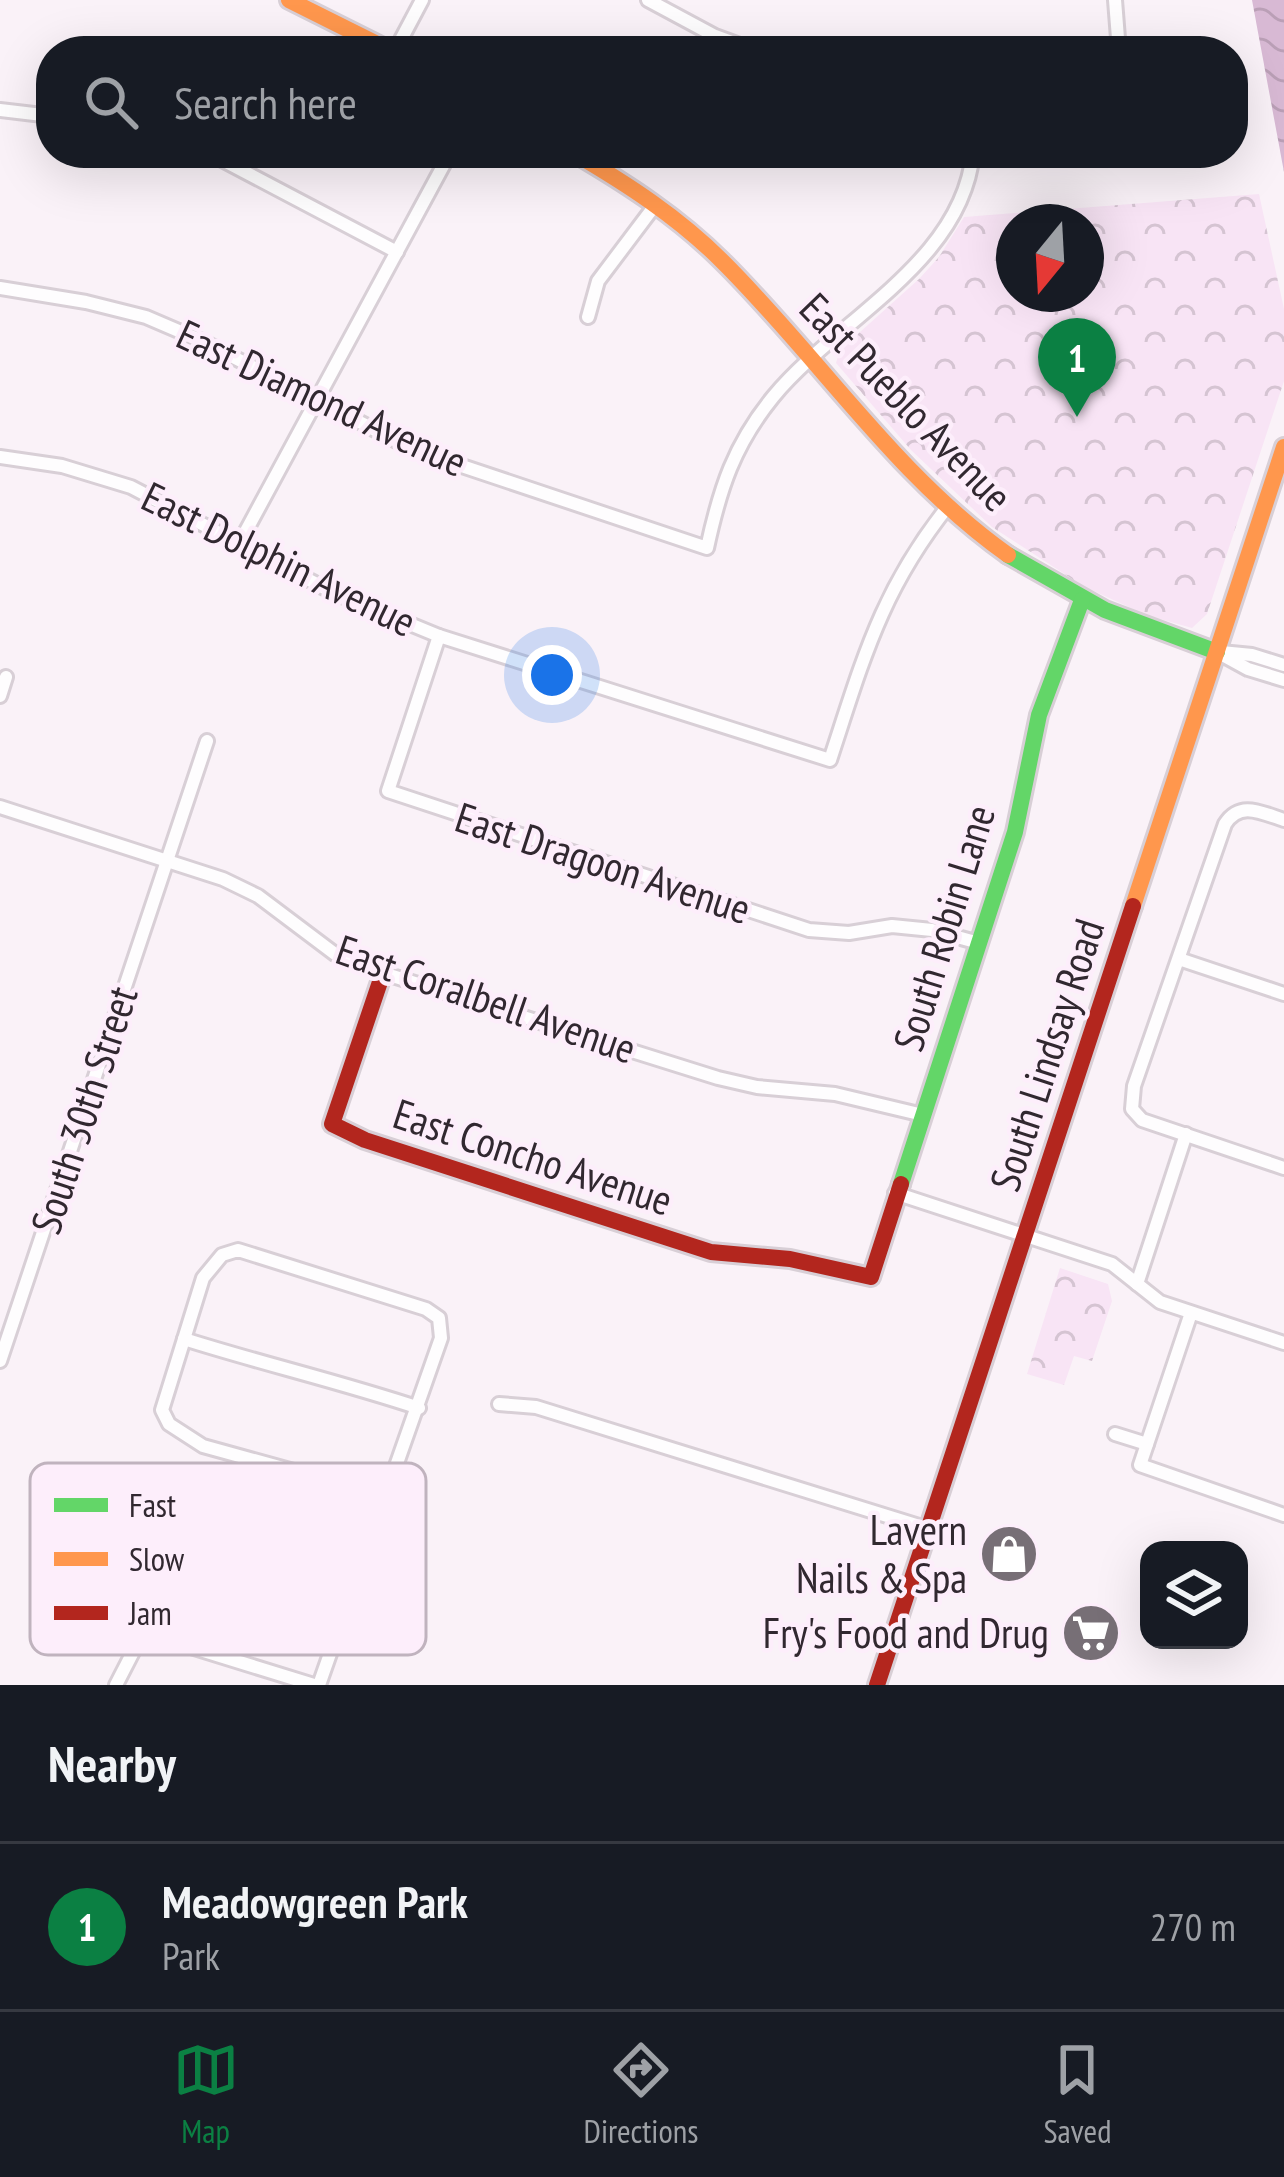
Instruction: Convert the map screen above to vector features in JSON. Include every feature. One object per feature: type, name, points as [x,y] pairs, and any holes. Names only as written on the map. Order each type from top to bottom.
[{"type":"street","points":[[289,0],[362,36]]},
{"type":"street","points":[[402,36],[422,0]]},
{"type":"street","points":[[648,0],[715,36]]},
{"type":"street","points":[[1115,0],[1118,36]]},
{"type":"street","points":[[0,110],[36,114]]},
{"type":"street","points":[[237,168],[397,252]]},
{"type":"street","points":[[239,544],[442,168]]},
{"type":"street","name":"East Pueblo Avenue","points":[[598,168],[656,204],[720,259],[895,453],[1002,551],[1082,600],[1153,632],[1284,680]]},
{"type":"street","points":[[812,360],[893,288],[955,214],[971,168]]},
{"type":"street","points":[[588,317],[598,281],[656,204]]},
{"type":"street","name":"East Diamond Avenue","points":[[0,288],[146,317],[414,450],[707,548],[732,457],[774,396],[812,360]]},
{"type":"street","name":"South Lindsay Road","points":[[878,1685],[1284,447]]},
{"type":"street","name":"East Dolphin Avenue","points":[[0,457],[62,466],[131,487],[332,592],[439,636],[830,760],[872,630],[911,552],[949,506]]},
{"type":"street","name":"South Robin Lane","points":[[871,1277],[1015,832],[1039,716],[1082,600]]},
{"type":"street","name":"East Dragoon Avenue","points":[[439,636],[388,791],[809,930],[849,933],[892,926],[932,930],[979,943]]},
{"type":"street","name":"East Pueblo Avenue","points":[[1216,652],[1252,655],[1284,665]]},
{"type":"street","points":[[0,696],[6,677]]},
{"type":"street","name":"South 30th Street","points":[[0,1361],[207,741]]},
{"type":"street","name":"East Coralbell Avenue","points":[[0,807],[167,859],[258,896],[335,954],[383,973],[718,1078],[757,1088],[835,1094],[923,1114]]},
{"type":"street","points":[[1284,820],[1253,810],[1235,812],[1225,824],[1134,1086],[1132,1109],[1142,1120],[1284,1168]]},
{"type":"street","points":[[1179,959],[1284,994]]},
{"type":"street","name":"East Concho Avenue","points":[[383,973],[332,1124],[365,1140],[711,1252],[790,1259],[871,1277]]},
{"type":"street","points":[[1137,1284],[1186,1134]]},
{"type":"street","points":[[895,1193],[1112,1264],[1160,1302],[1284,1343]]},
{"type":"street","points":[[270,1463],[187,1439],[169,1424],[162,1410],[211,1265],[238,1250],[426,1309],[439,1318],[441,1338],[399,1463]]},
{"type":"street","points":[[1191,1313],[1140,1465],[1284,1516]]},
{"type":"street","points":[[184,1339],[280,1369],[323,1376],[418,1408]]},
{"type":"street","points":[[499,1404],[536,1407],[928,1529]]},
{"type":"street","points":[[1115,1434],[1147,1444]]},
{"type":"street","points":[[116,1685],[129,1655]]},
{"type":"street","points":[[218,1655],[317,1685],[328,1655]]},
{"type":"green space","points":[[1259,194],[1284,309],[1284,381],[1207,614],[1192,628],[1146,615],[1083,586],[992,527],[911,450],[836,363],[840,350],[939,257],[964,217],[996,215],[996,312],[1104,312],[1104,206]]},
{"type":"green space","points":[[1060,1268],[1108,1284],[1112,1301],[1092,1361],[1074,1356],[1064,1385],[1027,1374]]},
{"type":"water","points":[[1252,0],[1284,0],[1284,172]]},
{"type":"traffic: fast","points":[[1008,555],[1105,610],[1217,652]]},
{"type":"traffic: fast","points":[[901,1184],[1015,832],[1039,715],[1082,600]]},
{"type":"traffic: slow","points":[[289,0],[361,36]]},
{"type":"traffic: slow","points":[[598,168],[705,245],[929,489],[1008,555]]},
{"type":"traffic: slow","points":[[1133,906],[1284,447]]},
{"type":"traffic: jam","points":[[877,1685],[1133,906]]},
{"type":"traffic: jam","points":[[383,973],[332,1124],[365,1140],[711,1252],[790,1259],[871,1277],[901,1184]]},
{"type":"place","name":"Meadowgreen Park","points":[[1077,417]]},
{"type":"place","name":"Lavern Nails & Spa","points":[[1009,1554]]},
{"type":"place","name":"Fry's Food and Drug","points":[[1091,1633]]}]
